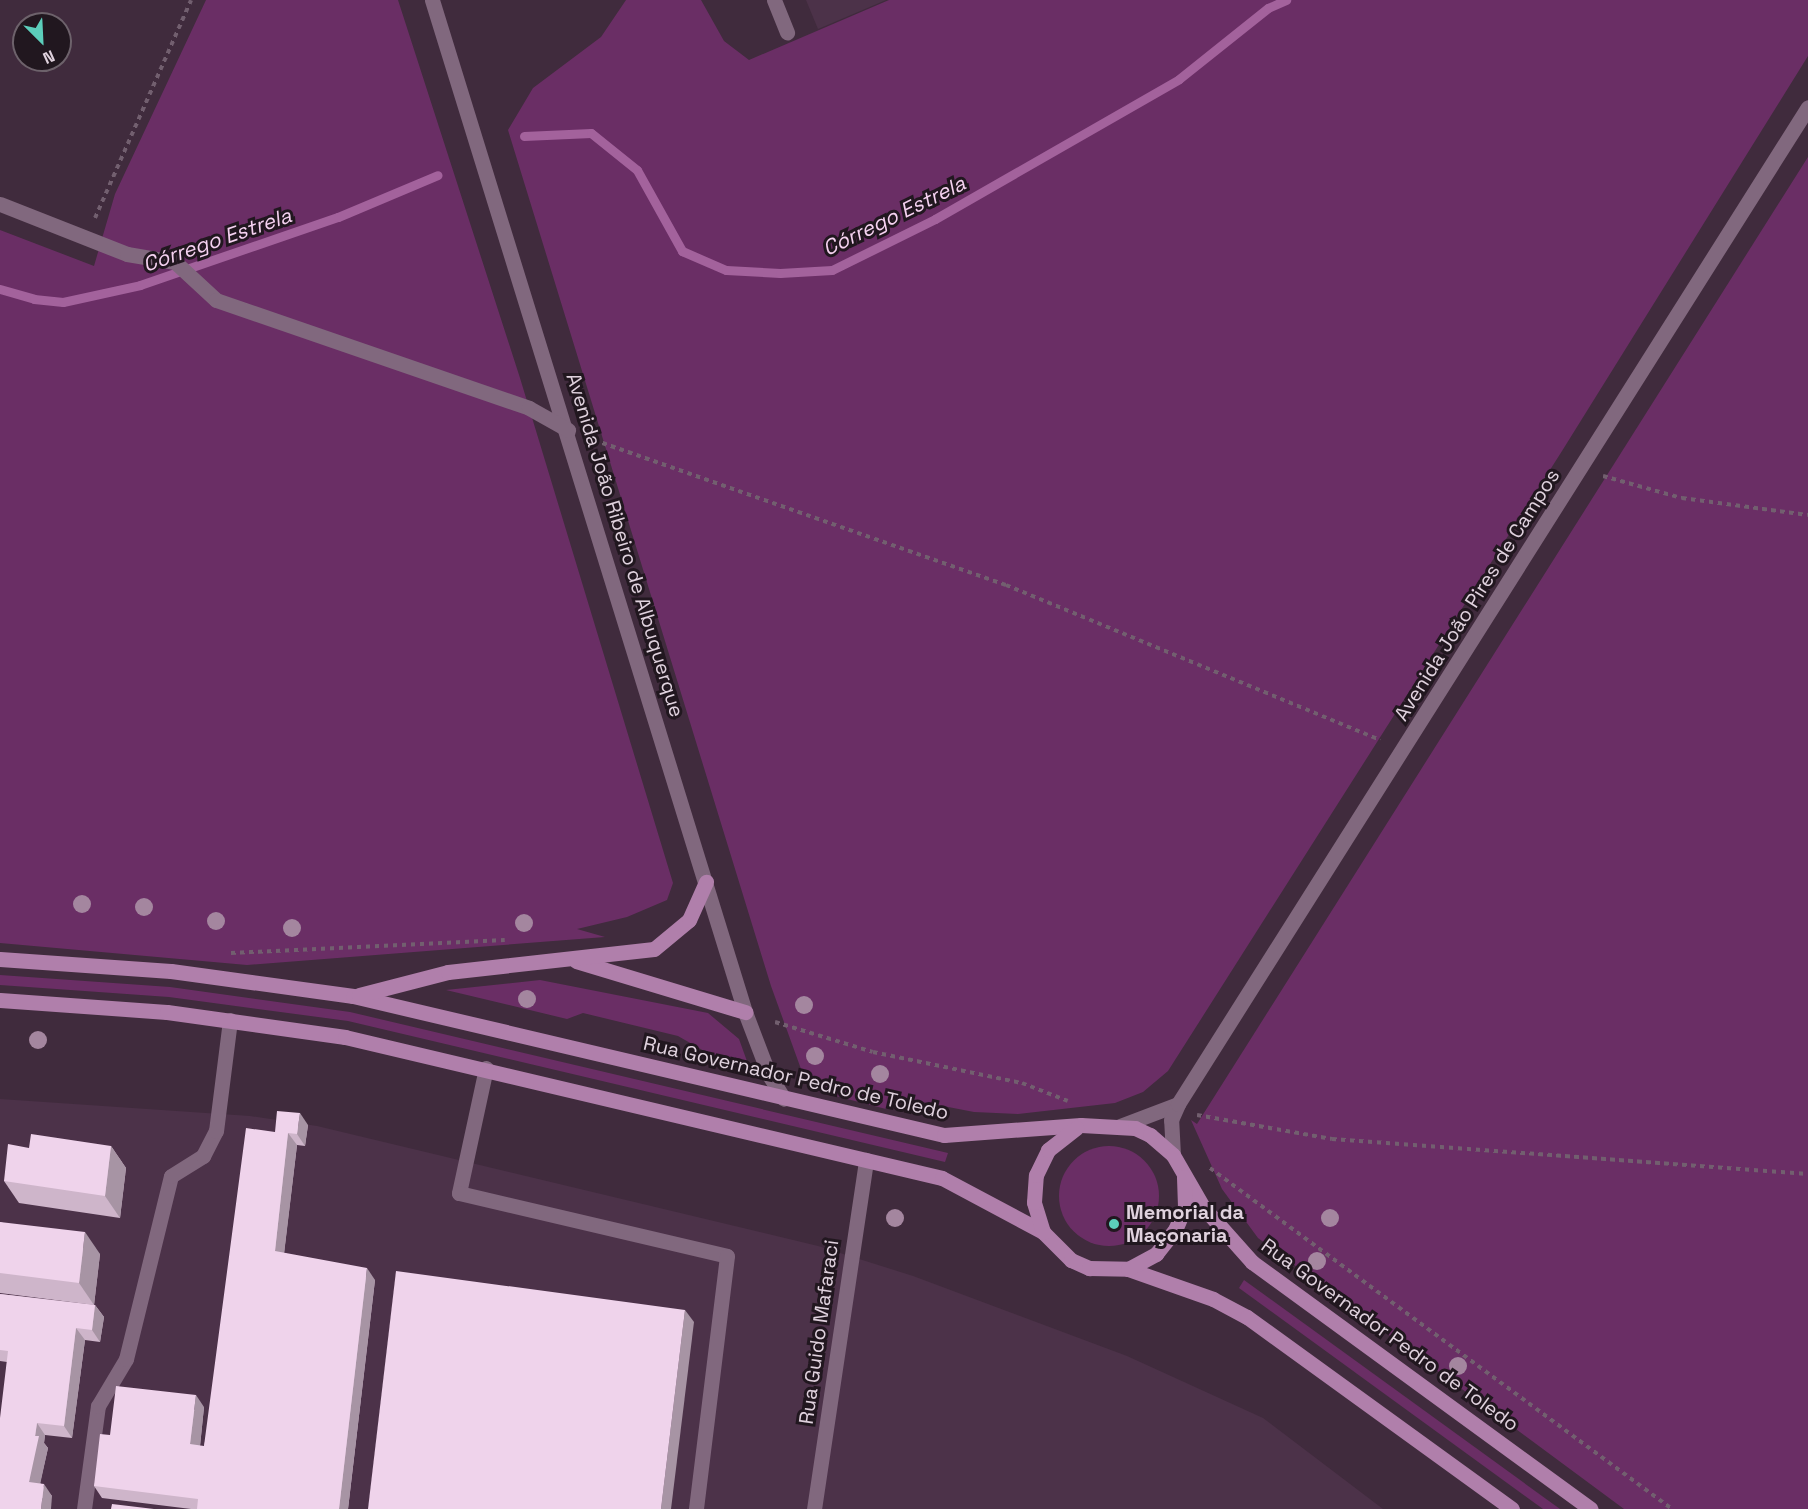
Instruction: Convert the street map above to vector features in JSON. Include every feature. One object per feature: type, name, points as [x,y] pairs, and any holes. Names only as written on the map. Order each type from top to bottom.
[{"type":"main road","points":[[353,996],[448,972],[654,949],[664,944],[689,920],[706,882]]},
{"type":"main road","name":"Rua Governador Pedro de Toledo","points":[[0,959],[171,971],[353,996],[944,1136],[1081,1125],[1120,1126],[1150,1135],[1173,1155],[1203,1207],[1252,1262],[1591,1509]]},
{"type":"main road","points":[[571,960],[745,1012]]},
{"type":"main road","points":[[0,1000],[230,1020],[345,1037],[486,1068],[942,1178],[1043,1232]]},
{"type":"main road","points":[[1081,1125],[1058,1139],[1036,1175],[1034,1202],[1043,1232],[1055,1248],[1080,1264],[1109,1271],[1128,1269],[1156,1254],[1175,1230],[1185,1206],[1183,1170]]},
{"type":"main road","points":[[1128,1269],[1213,1299],[1247,1317],[1512,1509]]},
{"type":"street","name":"Avenida João Ribeiro de Albuquerque","points":[[432,0],[568,430],[745,1012],[769,1075],[784,1099]]},
{"type":"street","points":[[774,0],[787,32]]},
{"type":"street","name":"Avenida João Pires de Campos","points":[[1173,1155],[1171,1120],[1178,1104],[1585,465],[1808,107]]},
{"type":"street","points":[[0,204],[127,254],[175,262],[209,296],[529,408],[568,430]]},
{"type":"street","points":[[84,1509],[98,1406],[126,1359],[171,1176],[203,1156],[216,1131],[230,1020]]},
{"type":"street","points":[[486,1068],[459,1193],[727,1256],[696,1509]]},
{"type":"street","points":[[1120,1126],[1178,1104]]},
{"type":"street","name":"Rua Guido Mafaraci","points":[[814,1509],[866,1160]]},
{"type":"path","points":[[86,238],[191,0]]},
{"type":"path","points":[[568,430],[1006,585],[1379,739],[1402,753]]},
{"type":"path","points":[[1585,465],[1607,478],[1682,498],[1808,515]]},
{"type":"path","points":[[219,953],[486,939],[516,941]]},
{"type":"path","points":[[745,1012],[873,1053],[982,1072],[1078,1103]]},
{"type":"path","points":[[1178,1104],[1195,1115],[1332,1139],[1808,1174]]},
{"type":"path","points":[[1204,1163],[1672,1509]]},
{"type":"shaded area","points":[[206,0],[398,0],[520,378],[673,883],[667,900],[627,917],[577,929],[605,937],[247,965],[0,943],[0,230],[94,266],[115,194]]},
{"type":"shaded area","points":[[626,0],[701,0],[724,41],[749,60],[889,0],[1808,0],[1808,56],[1562,451],[1168,1071],[1143,1092],[1115,1103],[1018,1114],[974,1112],[902,1098],[886,1109],[820,1092],[810,1086],[801,1069],[771,986],[508,130],[533,88],[601,37]]},
{"type":"shaded area","points":[[806,0],[886,0],[818,29]]},
{"type":"shaded area","points":[[1808,157],[1808,1509],[1624,1509],[1258,1238],[1222,1189],[1191,1120],[1197,1124]]},
{"type":"shaded area","points":[[0,975],[170,987],[350,1012],[948,1153],[945,1162],[348,1021],[169,997],[0,985]]},
{"type":"shaded area","points":[[540,980],[708,1013],[739,1039],[748,1064],[711,1055],[678,1036],[583,1013],[567,1019],[446,990]]},
{"type":"shaded area","points":[[0,1099],[250,1116],[317,1126],[818,1246],[913,1276],[1127,1356],[1263,1418],[1383,1509],[0,1509]]},
{"type":"shaded area","points":[[1109,1146],[1128,1150],[1144,1161],[1155,1177],[1159,1196],[1155,1215],[1144,1231],[1128,1242],[1109,1246],[1090,1242],[1074,1231],[1063,1215],[1059,1196],[1063,1177],[1074,1161],[1090,1150]]},
{"type":"shaded area","points":[[1244,1280],[1560,1509],[1543,1509],[1239,1288]]},
{"type":"building","points":[[277,1111],[300,1113],[297,1134],[288,1133],[275,1251],[367,1268],[339,1509],[197,1509],[198,1499],[94,1486],[100,1434],[110,1435],[116,1386],[196,1395],[190,1444],[204,1446],[246,1128],[275,1132]]},
{"type":"building","points":[[31,1134],[111,1146],[105,1196],[4,1181],[8,1144],[29,1148]]},
{"type":"building","points":[[0,1222],[85,1232],[79,1283],[0,1273]]},
{"type":"building","points":[[396,1271],[685,1310],[661,1509],[368,1509]]},
{"type":"building","points":[[0,1294],[95,1305],[92,1330],[76,1328],[64,1426],[37,1423],[35,1436],[39,1436],[29,1482],[44,1484],[41,1509],[0,1509],[0,1418],[8,1351],[0,1350]]},
{"type":"building","points":[[112,1504],[154,1509],[111,1509]]},
{"type":"waterway","name":"Córrego Estrela","points":[[524,136],[591,133],[637,170],[682,251],[726,270],[780,273],[832,270],[935,219],[1179,79],[1268,8],[1286,0]]},
{"type":"waterway","name":"Córrego Estrela","points":[[0,289],[34,299],[63,302],[140,285],[338,217],[438,175]]},
{"type":"place","name":"Memorial da Maçonaria","points":[[1114,1224]]}]
